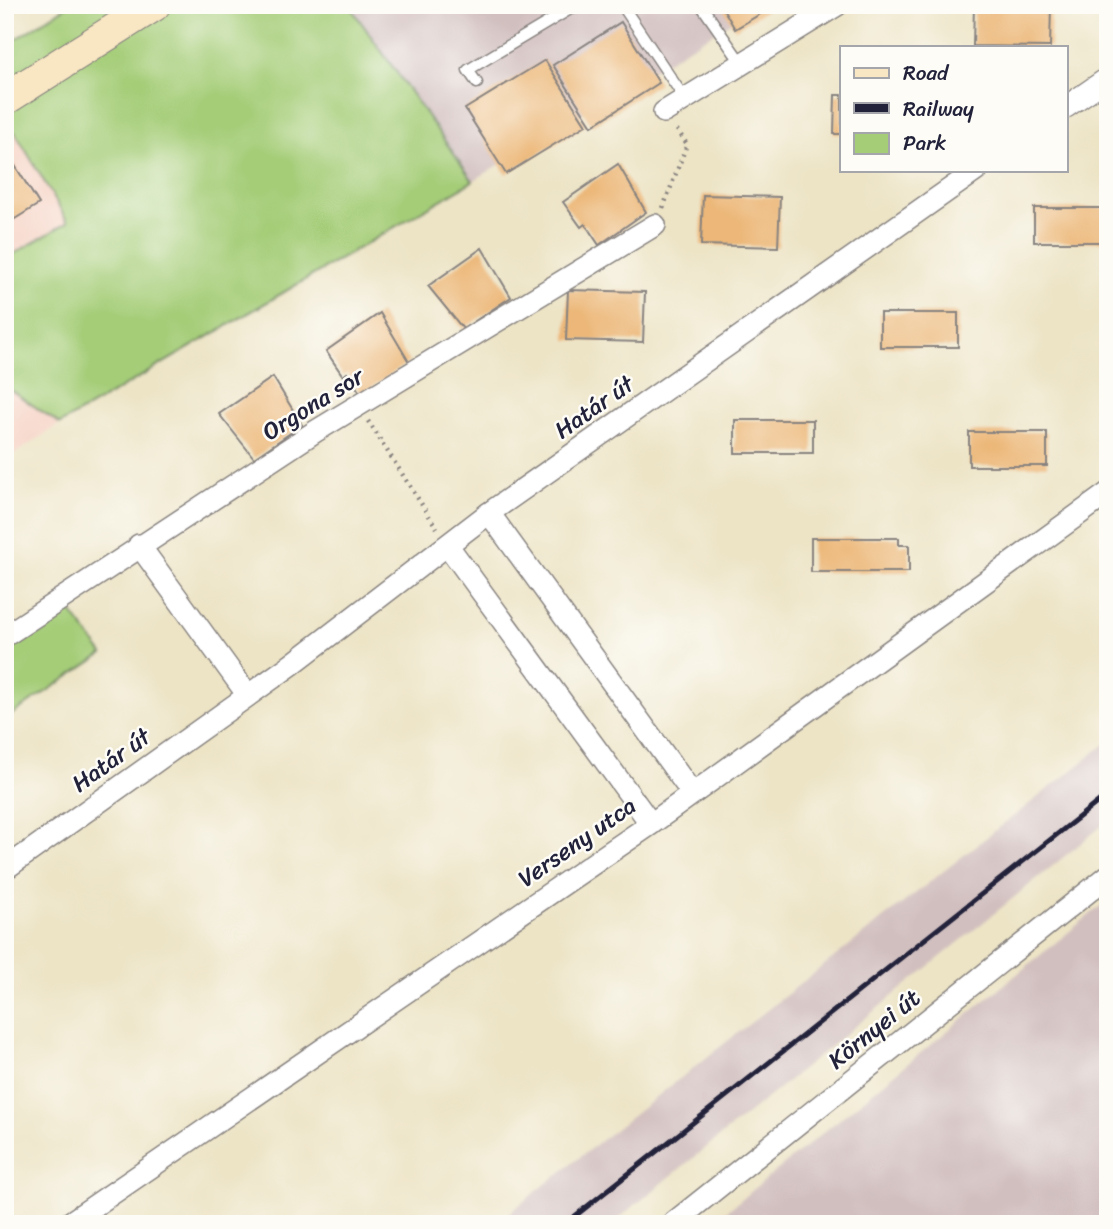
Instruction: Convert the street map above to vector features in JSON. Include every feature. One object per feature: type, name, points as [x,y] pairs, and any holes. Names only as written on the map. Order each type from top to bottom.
[{"type":"main road","points":[[5,99],[154,5]]},
{"type":"street","points":[[664,112],[837,5]]},
{"type":"street","points":[[1068,106],[1108,78]]},
{"type":"street","name":"Határ út","points":[[5,869],[291,665],[489,513],[974,172]]},
{"type":"street","name":"Orgona sor","points":[[5,636],[139,545],[358,405],[655,225]]},
{"type":"street","name":"Verseny utca","points":[[68,1224],[651,824],[1108,493]]},
{"type":"street","points":[[489,513],[692,793]]},
{"type":"street","points":[[139,545],[247,694]]},
{"type":"street","points":[[448,546],[651,824]]},
{"type":"street","name":"Környei út","points":[[672,1224],[1108,876]]},
{"type":"lane","points":[[477,83],[468,70],[577,5]]},
{"type":"lane","points":[[622,5],[685,99]]},
{"type":"lane","points":[[701,5],[742,64]]},
{"type":"path","points":[[655,225],[677,178],[687,144],[664,112]]},
{"type":"path","points":[[358,405],[448,546]]},
{"type":"shaded area","points":[[349,5],[758,5],[473,181]]},
{"type":"shaded area","points":[[15,131],[68,222],[5,259],[5,137]]},
{"type":"shaded area","points":[[5,386],[60,424],[5,460]]},
{"type":"shaded area","points":[[1108,742],[1108,821],[612,1224],[495,1224]]},
{"type":"shaded area","points":[[1108,900],[1108,1224],[711,1224]]},
{"type":"green space","points":[[69,5],[349,5],[473,181],[60,424],[5,386],[5,259],[68,222],[15,132],[5,137],[5,46]]},
{"type":"green space","points":[[66,605],[103,654],[5,719],[5,646]]},
{"type":"building","points":[[721,5],[775,5],[735,29]]},
{"type":"building","points":[[974,5],[1051,5],[1050,46],[973,46]]},
{"type":"building","points":[[621,22],[659,83],[592,126],[553,65]]},
{"type":"building","points":[[545,60],[586,125],[506,174],[465,109]]},
{"type":"building","points":[[835,95],[840,95],[840,134],[834,134]]},
{"type":"building","points":[[14,164],[39,204],[5,225],[5,170]]},
{"type":"building","points":[[618,164],[646,212],[599,245],[585,224],[581,227],[563,202]]},
{"type":"building","points":[[703,195],[780,197],[778,247],[701,245]]},
{"type":"building","points":[[1034,208],[1108,208],[1108,242],[1034,242]]},
{"type":"building","points":[[482,248],[511,297],[463,329],[428,286]]},
{"type":"building","points":[[568,290],[645,292],[643,342],[566,340]]},
{"type":"building","points":[[380,313],[409,362],[361,394],[347,373],[343,376],[326,351]]},
{"type":"building","points":[[880,313],[958,313],[958,347],[880,347]]},
{"type":"building","points":[[273,377],[302,425],[254,458],[219,414]]},
{"type":"building","points":[[735,420],[813,420],[813,453],[735,453]]},
{"type":"building","points":[[969,432],[1047,432],[1047,466],[969,466]]},
{"type":"building","points":[[811,538],[899,538],[899,545],[909,545],[909,572],[811,572]]},
{"type":"railway","points":[[565,1224],[1108,794]]}]
